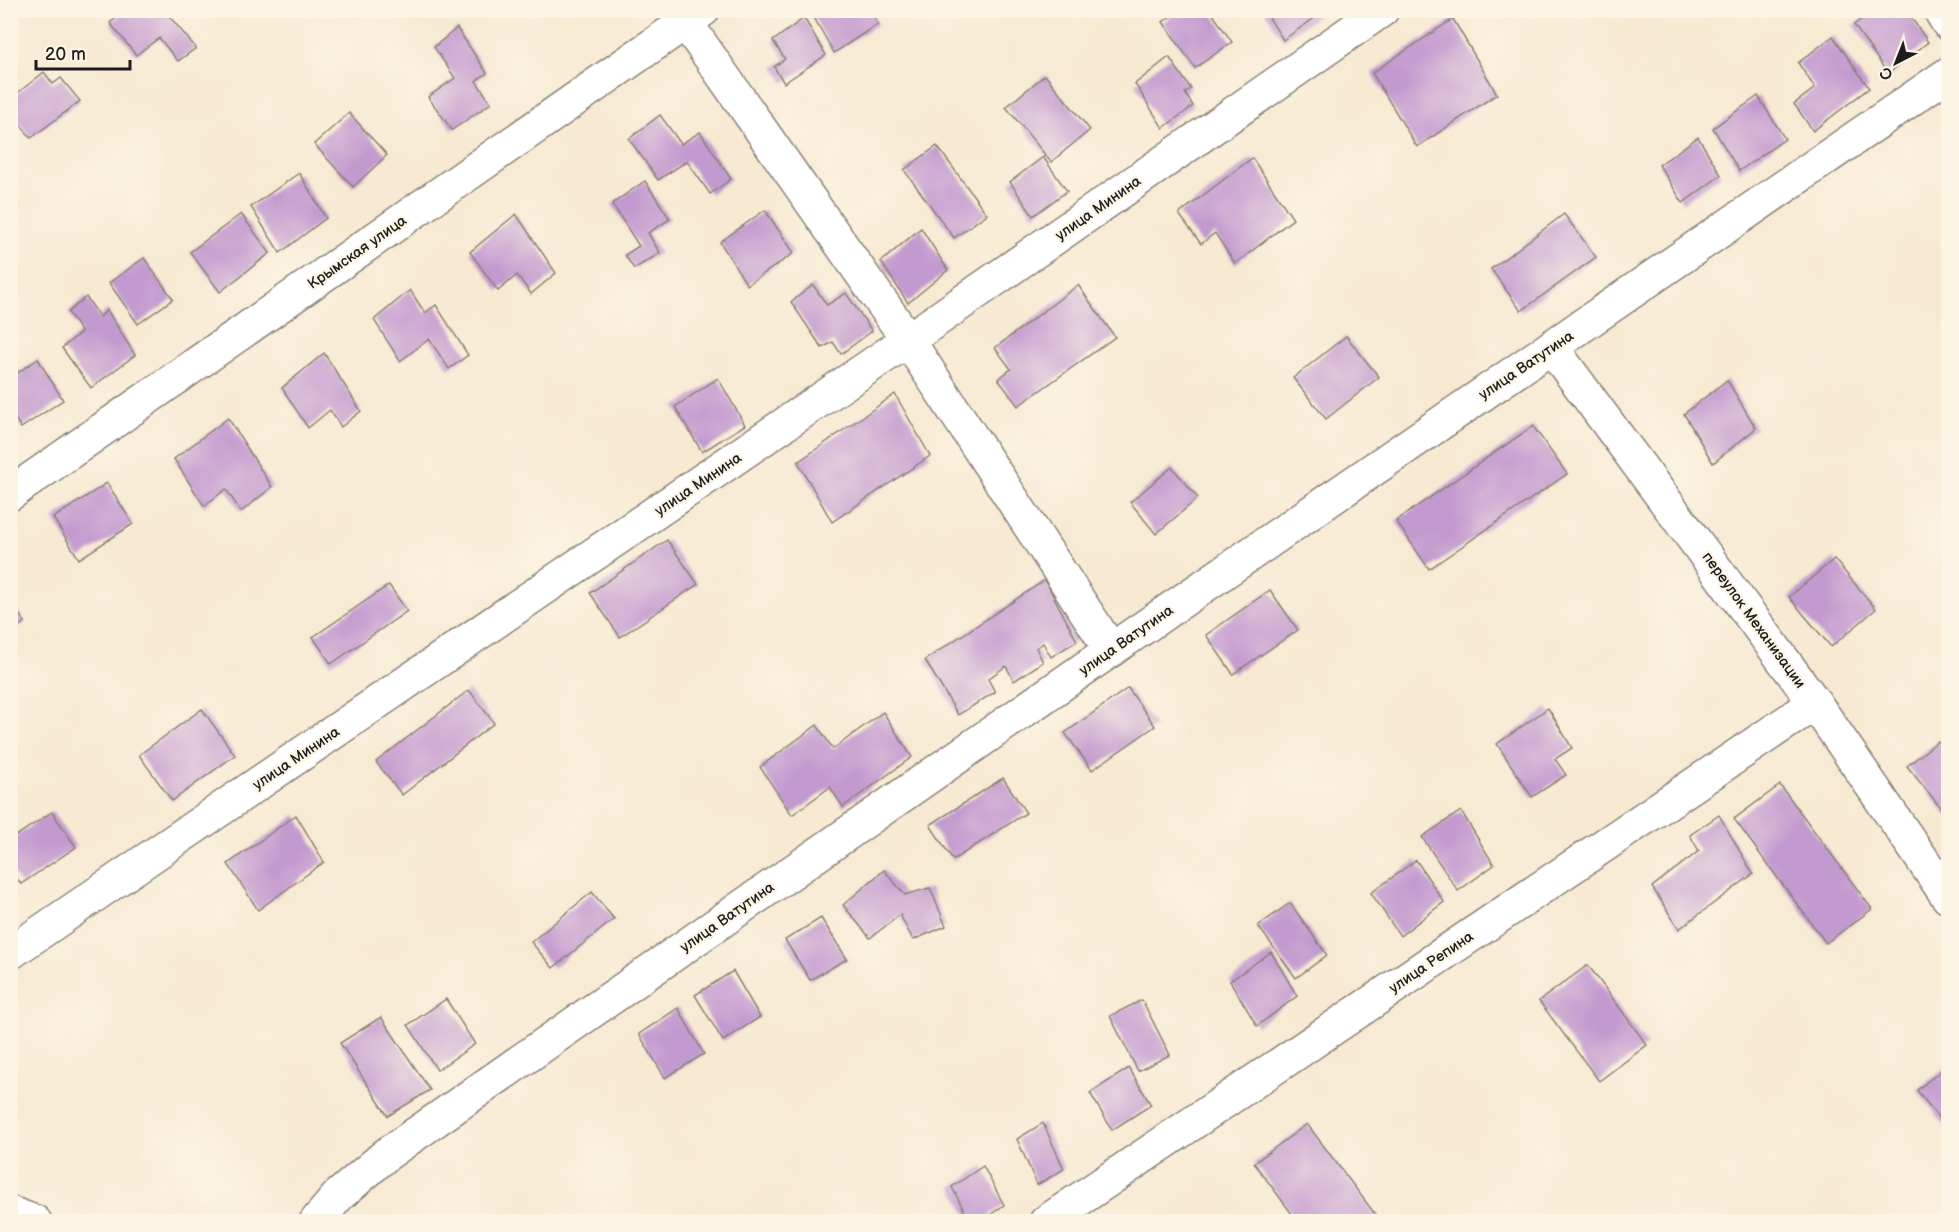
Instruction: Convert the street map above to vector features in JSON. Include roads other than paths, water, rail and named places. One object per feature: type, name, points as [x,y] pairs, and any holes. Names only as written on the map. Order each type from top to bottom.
[{"type":"street","name":"улица Минина","points":[[10,953],[908,340],[1382,10]]},
{"type":"street","points":[[1940,10],[1948,23]]},
{"type":"street","points":[[689,14],[908,340],[1111,650]]},
{"type":"street","name":"Крымская улица","points":[[10,494],[689,14]]},
{"type":"street","name":"улица Ватутина","points":[[316,1221],[338,1196],[387,1154],[1111,650],[1948,74]]},
{"type":"street","name":"переулок Механизации","points":[[1552,348],[1815,703],[1948,897]]},
{"type":"street","name":"улица Репина","points":[[1046,1221],[1815,703]]},
{"type":"street","points":[[10,1213],[35,1221]]}]
